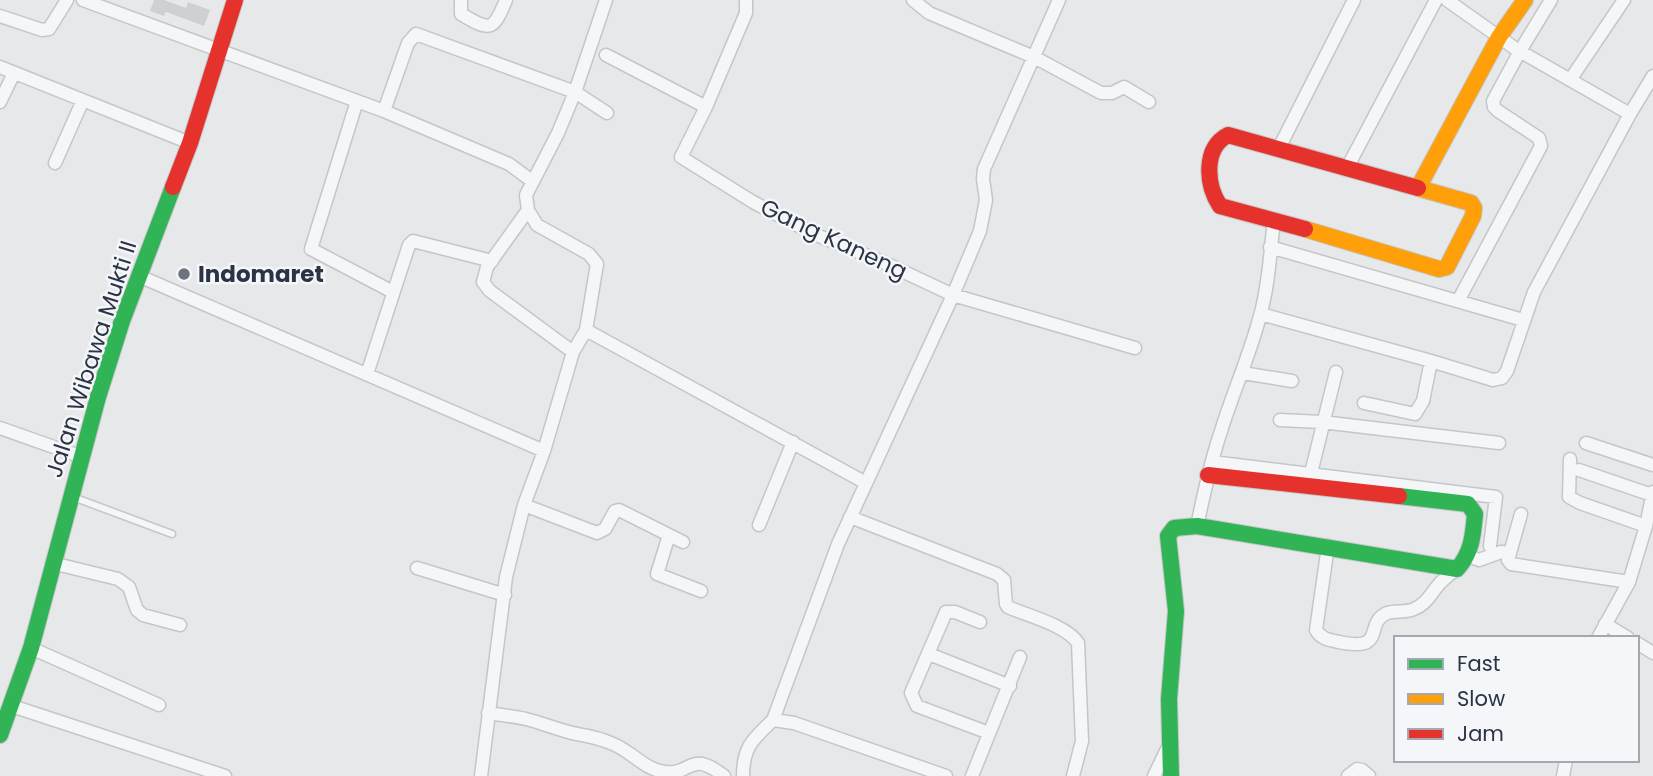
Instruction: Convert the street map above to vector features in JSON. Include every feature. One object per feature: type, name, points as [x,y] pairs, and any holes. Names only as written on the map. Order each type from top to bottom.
[{"type":"street","points":[[0,16],[42,30],[49,29],[66,0]]},
{"type":"street","points":[[83,0],[384,111],[509,164],[532,181]]},
{"type":"street","name":"Jalan Wibawa Mukti II","points":[[0,735],[30,648],[102,384],[139,276],[190,143],[235,0]]},
{"type":"street","points":[[461,0],[461,15],[480,26],[490,27],[496,24],[506,0]]},
{"type":"street","points":[[606,55],[706,107],[746,13],[747,0]]},
{"type":"street","points":[[913,0],[929,5],[1101,93],[1112,93],[1124,87],[1149,102]]},
{"type":"street","points":[[743,776],[745,752],[756,736],[773,720],[838,544],[980,231],[986,200],[984,169],[1059,0]]},
{"type":"street","points":[[1279,148],[1354,0]]},
{"type":"street","points":[[1348,168],[1436,0]]},
{"type":"street","points":[[1447,0],[1510,44],[1630,114]]},
{"type":"street","points":[[1458,301],[1541,146],[1539,138],[1494,107],[1493,101],[1525,0]]},
{"type":"street","points":[[1418,188],[1510,44],[1552,0]]},
{"type":"street","points":[[1570,80],[1624,0]]},
{"type":"street","points":[[481,776],[506,577],[524,505],[544,451],[573,352],[586,330],[597,271],[596,260],[589,254],[537,225],[528,210],[526,195],[558,133],[575,92],[604,1]]},
{"type":"street","points":[[384,111],[408,43],[416,34],[575,92],[607,113]]},
{"type":"street","points":[[0,67],[190,143]]},
{"type":"street","points":[[0,102],[14,72]]},
{"type":"street","points":[[1261,314],[1493,380],[1502,378],[1507,371],[1534,292],[1653,76]]},
{"type":"street","points":[[55,163],[83,100]]},
{"type":"street","points":[[357,102],[310,245],[315,252],[393,292]]},
{"type":"street","name":"Gang Kaneng","points":[[706,107],[681,157],[753,202],[814,234],[953,295],[1135,348]]},
{"type":"street","points":[[1225,135],[1348,168],[1471,203],[1474,208],[1473,216],[1447,267],[1439,269],[1220,206],[1214,197],[1209,166],[1215,148],[1225,135]]},
{"type":"street","points":[[528,210],[487,267],[483,282],[490,291],[573,352]]},
{"type":"street","points":[[1186,527],[1210,468],[1261,314],[1274,220]]},
{"type":"street","points":[[367,374],[405,251],[413,241],[492,261]]},
{"type":"street","points":[[1270,247],[1523,320]]},
{"type":"street","points":[[139,276],[544,451]]},
{"type":"street","points":[[586,330],[866,483]]},
{"type":"street","points":[[1364,403],[1415,414],[1423,401],[1431,361]]},
{"type":"street","points":[[1311,473],[1336,372]]},
{"type":"street","points":[[1243,373],[1292,382]]},
{"type":"street","points":[[1280,420],[1322,422],[1499,443]]},
{"type":"street","points":[[0,428],[82,457]]},
{"type":"street","points":[[759,525],[793,442]]},
{"type":"street","points":[[1586,443],[1653,465]]},
{"type":"street","points":[[1570,459],[1569,498],[1646,526]]},
{"type":"street","points":[[1210,468],[1311,473],[1496,497],[1490,546]]},
{"type":"street","points":[[1210,468],[1468,504],[1475,514],[1469,556],[1423,604],[1412,610],[1388,612],[1381,618],[1370,640],[1362,645],[1324,639],[1316,630],[1328,546]]},
{"type":"street","points":[[1579,470],[1653,493],[1629,582],[1599,636]]},
{"type":"street","points":[[524,505],[597,533],[605,529],[615,511],[619,510],[682,542]]},
{"type":"street","points":[[1521,514],[1508,553],[1511,564],[1629,582]]},
{"type":"street","points":[[850,517],[997,574],[1004,580],[1008,607],[1075,638],[1078,643],[1082,741],[1073,776]]},
{"type":"street","points":[[1171,776],[1169,699],[1176,611],[1168,536],[1186,527],[1328,546],[1457,569]]},
{"type":"street","points":[[669,535],[657,574],[701,591]]},
{"type":"street","points":[[1469,556],[1479,560],[1501,552],[1508,553]]},
{"type":"street","points":[[52,563],[118,579],[129,587],[137,610],[143,615],[180,625]]},
{"type":"street","points":[[417,568],[505,595]]},
{"type":"street","points":[[980,622],[955,612],[946,612],[911,693],[917,706],[989,733]]},
{"type":"street","points":[[1605,624],[1625,636]]},
{"type":"street","points":[[30,648],[159,705]]},
{"type":"street","points":[[929,654],[1010,686]]},
{"type":"street","points":[[972,776],[1020,657]]},
{"type":"street","points":[[12,706],[225,776]]},
{"type":"street","points":[[488,713],[524,719],[611,743],[629,752],[641,763],[660,771],[674,771],[687,765],[700,764],[712,766],[724,776]]},
{"type":"street","points":[[773,720],[794,723],[946,776]]},
{"type":"street","points":[[1154,776],[1171,741]]},
{"type":"street","points":[[1348,776],[1357,769],[1369,776]]},
{"type":"lane","points":[[71,497],[172,534]]},
{"type":"building","points":[[154,0],[164,0],[186,8],[188,2],[210,10],[204,26],[166,12],[164,16],[150,11]]},
{"type":"traffic: fast","points":[[0,735],[31,648],[98,397],[122,321],[173,187]]},
{"type":"traffic: fast","points":[[1171,776],[1169,699],[1176,611],[1168,536],[1174,528],[1197,526],[1457,569],[1466,557],[1472,536],[1475,514],[1468,504],[1399,496]]},
{"type":"traffic: slow","points":[[1305,229],[1439,269],[1447,267],[1473,216],[1474,208],[1471,203],[1418,188],[1499,37],[1525,0]]},
{"type":"traffic: jam","points":[[173,187],[190,143],[235,0]]},
{"type":"traffic: jam","points":[[1305,229],[1220,206],[1212,188],[1209,168],[1214,149],[1220,141],[1228,135],[1418,188]]},
{"type":"traffic: jam","points":[[1208,475],[1399,496]]},
{"type":"place","name":"Indomaret","points":[[184,274]]}]
